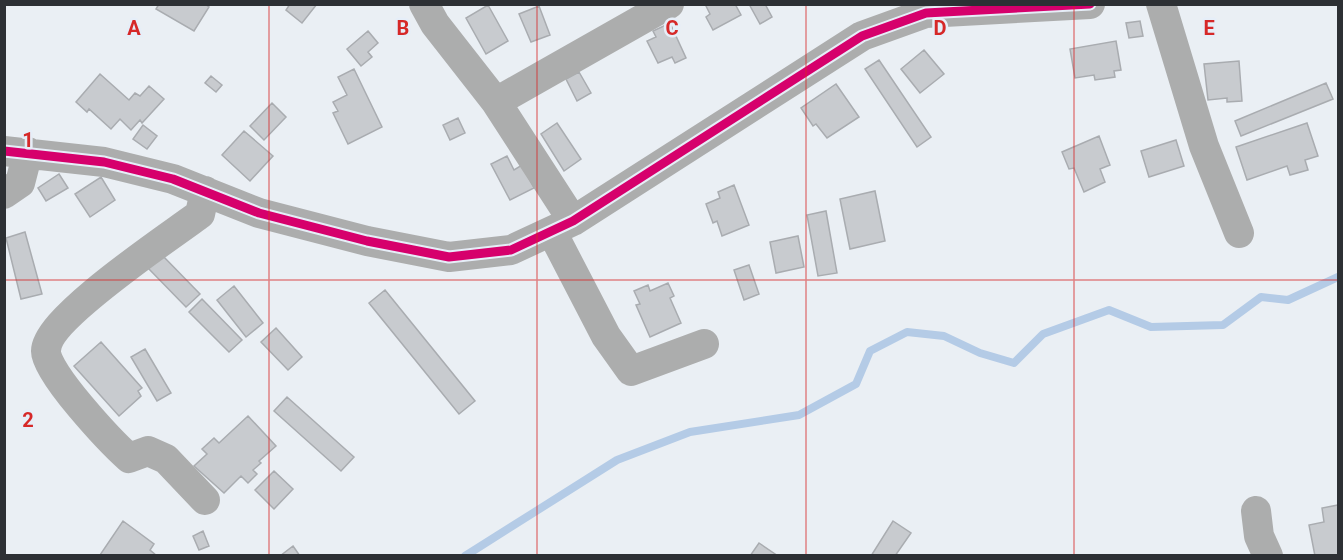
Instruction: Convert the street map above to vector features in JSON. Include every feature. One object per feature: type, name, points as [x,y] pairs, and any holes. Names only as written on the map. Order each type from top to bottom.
[{"type":"street","points":[[424,4],[435,24],[496,102],[563,226],[606,336],[631,371],[704,344]]},
{"type":"street","points":[[496,102],[669,4]]},
{"type":"street","points":[[4,194],[20,183],[16,151],[104,162],[173,179],[259,213],[367,242],[449,257],[511,250],[563,226],[862,36],[941,9],[1090,4]]},
{"type":"street","points":[[1161,4],[1204,146],[1239,233]]},
{"type":"street","points":[[205,191],[200,214],[119,273],[58,324],[47,339],[45,354],[57,374],[106,438],[129,458],[148,451],[166,459],[206,500]]},
{"type":"street","points":[[1256,511],[1259,536],[1268,555]]},
{"type":"building","points":[[159,4],[205,4],[209,7],[194,31],[156,9]]},
{"type":"building","points":[[290,4],[317,4],[302,23],[286,10]]},
{"type":"building","points":[[705,4],[735,4],[741,15],[713,30],[706,17],[710,14]]},
{"type":"building","points":[[749,4],[765,4],[772,17],[760,24]]},
{"type":"building","points":[[488,5],[508,41],[486,54],[466,18]]},
{"type":"building","points":[[539,6],[550,35],[531,42],[519,14]]},
{"type":"building","points":[[1140,21],[1143,36],[1129,38],[1126,23]]},
{"type":"building","points":[[670,23],[686,58],[675,63],[672,57],[658,63],[647,41],[656,37],[653,31]]},
{"type":"building","points":[[368,31],[378,43],[368,52],[372,57],[361,66],[347,49]]},
{"type":"building","points":[[1116,41],[1121,70],[1114,71],[1115,77],[1095,80],[1094,75],[1075,78],[1070,49]]},
{"type":"building","points":[[924,50],[944,74],[920,93],[901,69]]},
{"type":"building","points":[[879,60],[931,137],[917,147],[865,69]]},
{"type":"building","points":[[1239,61],[1242,101],[1227,102],[1227,98],[1208,100],[1204,64]]},
{"type":"building","points":[[354,69],[382,127],[348,144],[333,113],[338,111],[333,102],[347,95],[338,77]]},
{"type":"building","points":[[579,72],[591,93],[577,101],[566,79]]},
{"type":"building","points":[[100,74],[129,100],[135,93],[140,96],[149,86],[164,99],[142,123],[140,120],[131,130],[120,119],[111,129],[89,109],[87,112],[76,102]]},
{"type":"building","points":[[211,76],[222,85],[216,92],[205,83]]},
{"type":"building","points":[[1326,83],[1333,99],[1241,136],[1235,121]]},
{"type":"building","points":[[836,84],[859,117],[827,138],[816,124],[813,126],[801,108]]},
{"type":"building","points":[[272,103],[286,117],[264,140],[250,126]]},
{"type":"building","points":[[458,118],[465,133],[450,140],[443,125]]},
{"type":"building","points":[[557,123],[581,159],[564,171],[541,134]]},
{"type":"building","points":[[1307,123],[1318,156],[1305,160],[1308,170],[1290,175],[1287,166],[1247,180],[1236,147]]},
{"type":"building","points":[[143,125],[157,136],[147,149],[133,139]]},
{"type":"building","points":[[244,131],[273,156],[250,181],[222,155]]},
{"type":"building","points":[[1099,136],[1110,165],[1100,169],[1105,182],[1084,192],[1074,168],[1069,169],[1062,152]]},
{"type":"building","points":[[1176,140],[1184,166],[1149,177],[1141,151]]},
{"type":"building","points":[[507,156],[514,170],[522,165],[534,188],[510,200],[491,164]]},
{"type":"building","points":[[59,174],[68,188],[46,201],[38,188]]},
{"type":"building","points":[[101,177],[115,200],[90,217],[75,194]]},
{"type":"building","points":[[734,185],[749,225],[722,236],[717,221],[713,223],[706,204],[720,198],[718,192]]},
{"type":"building","points":[[875,191],[885,241],[850,249],[840,199]]},
{"type":"building","points":[[826,211],[837,273],[818,276],[807,215]]},
{"type":"building","points":[[25,232],[42,294],[21,299],[6,238]]},
{"type":"building","points":[[798,236],[804,267],[776,273],[770,242]]},
{"type":"building","points":[[161,254],[200,294],[186,307],[148,268]]},
{"type":"building","points":[[749,265],[759,294],[744,300],[734,270]]},
{"type":"building","points":[[668,283],[674,296],[670,298],[681,323],[650,337],[636,305],[640,304],[634,291],[648,285],[650,291]]},
{"type":"building","points":[[234,286],[263,323],[246,337],[217,300]]},
{"type":"building","points":[[385,290],[475,401],[459,414],[369,303]]},
{"type":"building","points":[[202,299],[242,340],[229,352],[189,312]]},
{"type":"building","points":[[276,328],[302,357],[288,370],[261,342]]},
{"type":"building","points":[[101,342],[142,388],[138,391],[141,396],[119,416],[74,366]]},
{"type":"building","points":[[145,349],[171,393],[157,401],[131,357]]},
{"type":"building","points":[[287,397],[354,457],[341,471],[274,411]]},
{"type":"building","points":[[248,416],[276,446],[259,461],[261,463],[253,470],[257,474],[248,483],[241,476],[224,493],[194,466],[207,454],[202,449],[214,438],[219,443]]},
{"type":"building","points":[[274,471],[293,489],[274,509],[255,490]]},
{"type":"building","points":[[1338,505],[1338,556],[1315,556],[1309,525],[1324,522],[1322,508]]},
{"type":"building","points":[[123,521],[154,544],[150,550],[157,556],[100,555]]},
{"type":"building","points":[[893,521],[911,533],[895,556],[871,556]]},
{"type":"building","points":[[203,531],[209,546],[199,550],[193,536]]},
{"type":"building","points":[[759,543],[778,556],[750,556]]},
{"type":"building","points":[[293,546],[300,556],[280,556]]},
{"type":"waterway","points":[[465,556],[617,460],[690,432],[799,415],[856,384],[870,351],[907,332],[944,336],[980,353],[1014,363],[1043,334],[1109,310],[1151,327],[1223,325],[1261,297],[1288,300],[1338,277]]},
{"type":"cycle path","points":[[4,151],[104,162],[173,179],[259,213],[367,241],[449,257],[511,250],[573,221],[862,36],[926,13],[1090,4]]}]
